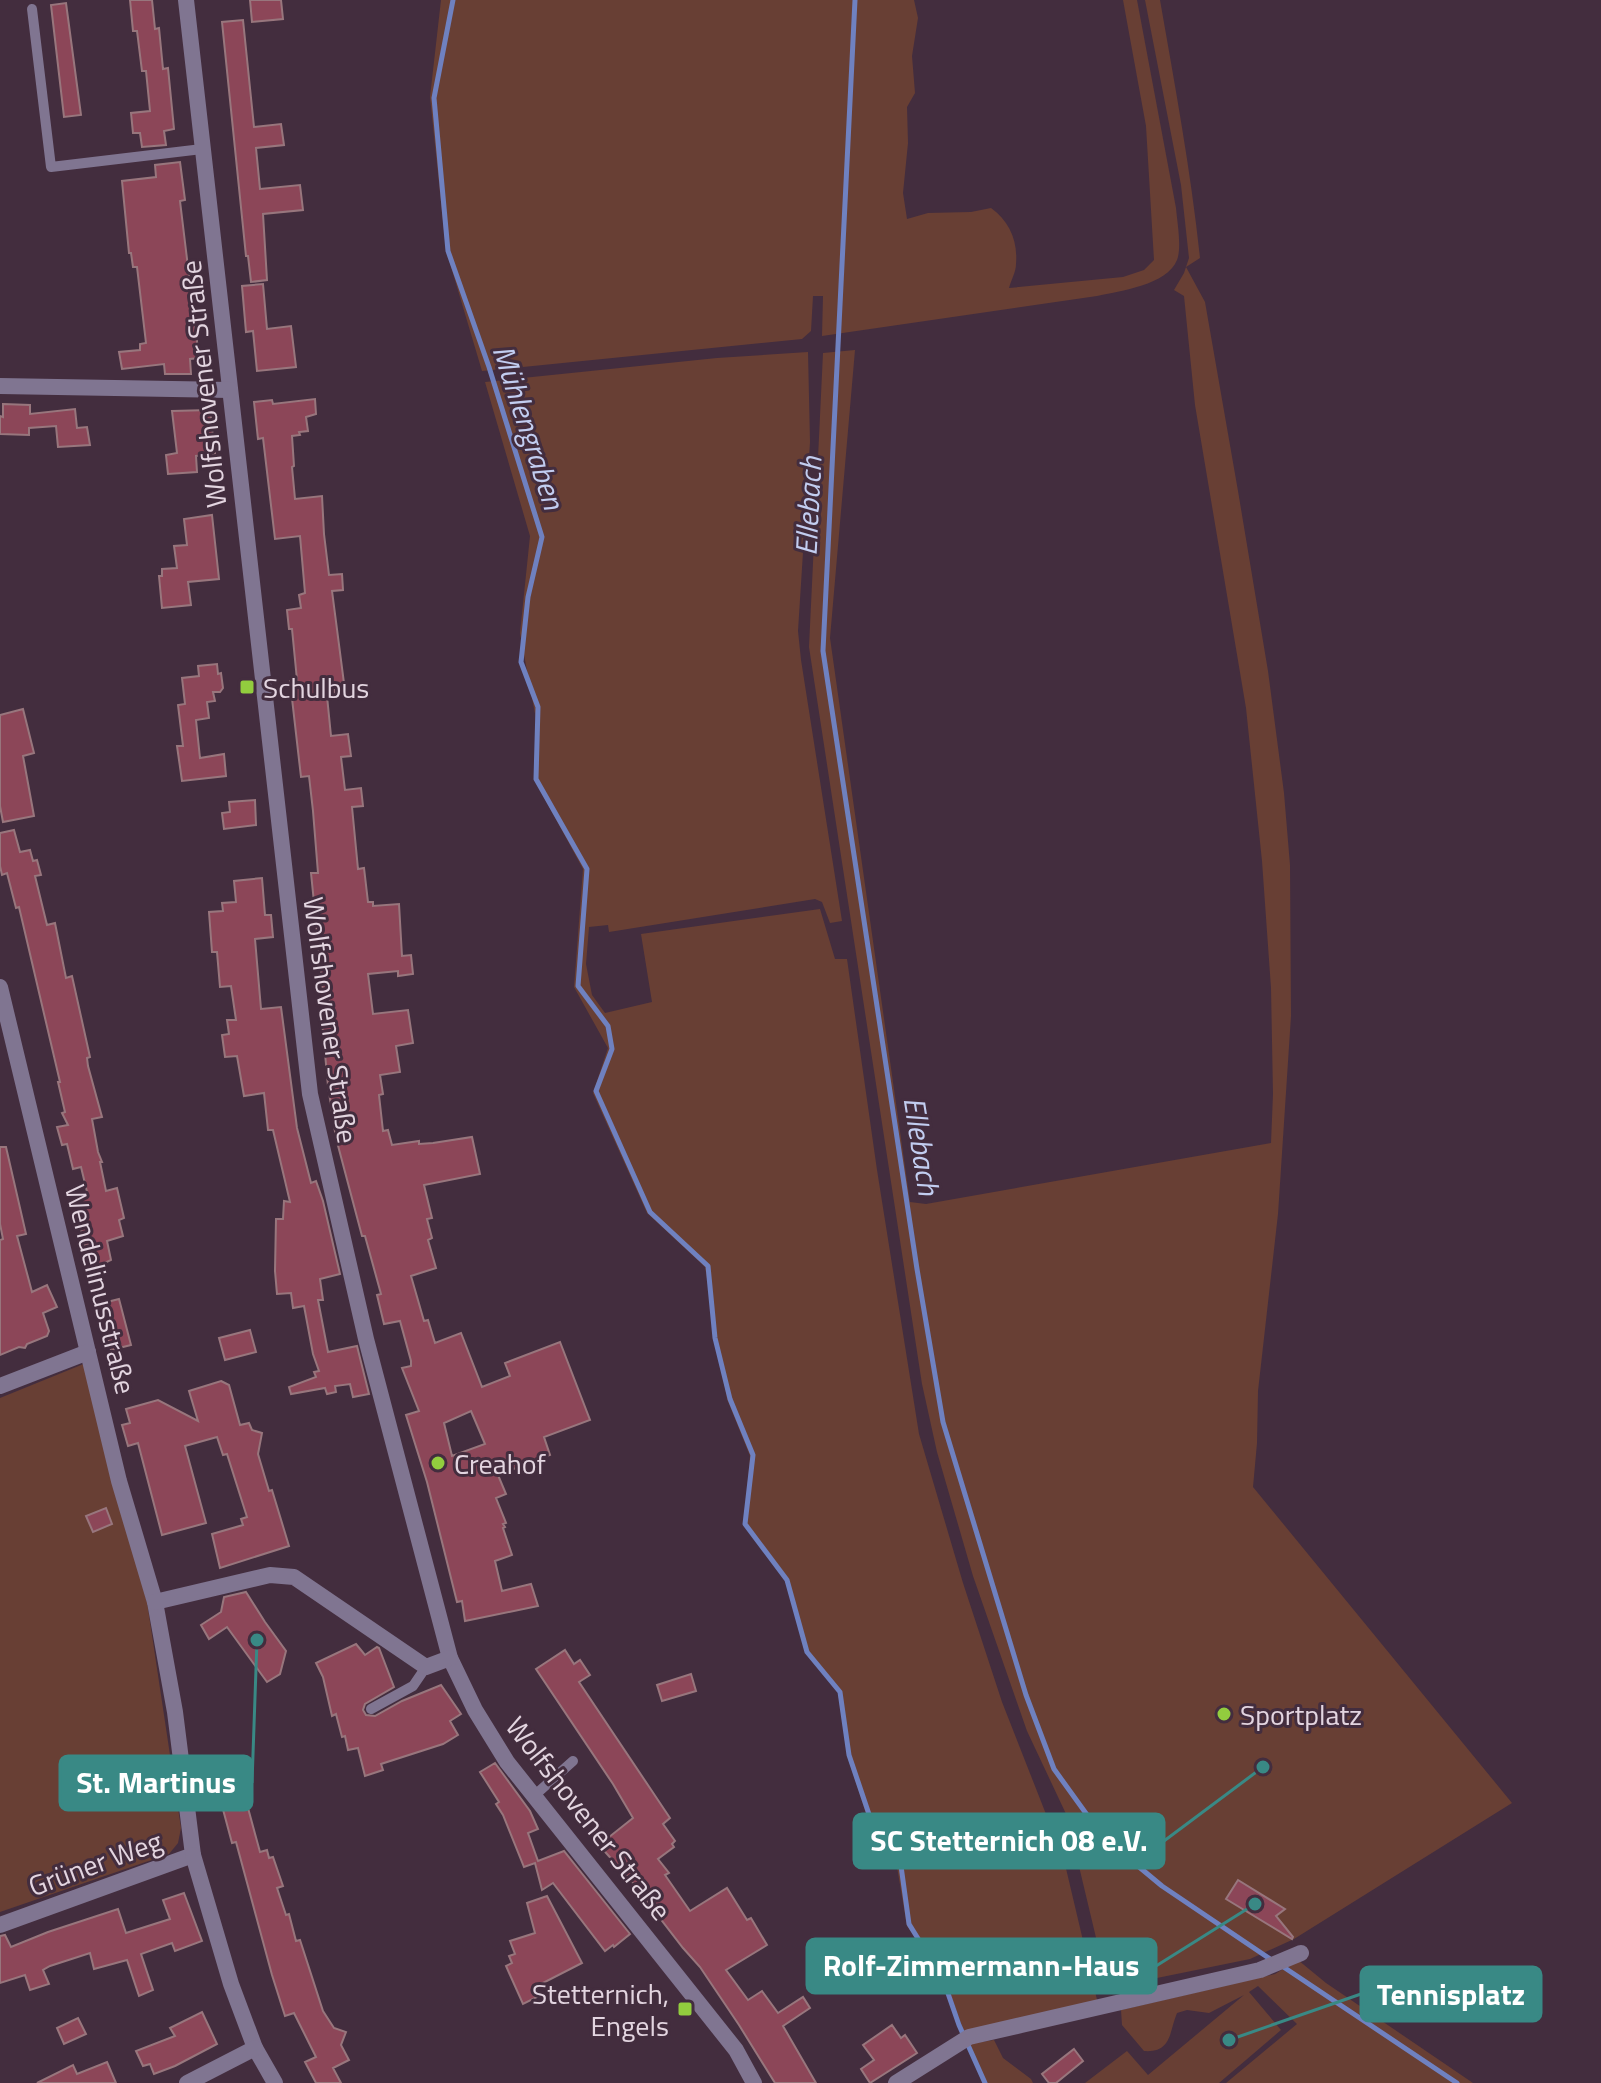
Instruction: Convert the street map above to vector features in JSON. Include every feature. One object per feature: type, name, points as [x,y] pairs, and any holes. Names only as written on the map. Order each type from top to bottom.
[{"type":"street","name":"Wolfshovener Straße","points":[[186,0],[310,1094],[366,1339],[450,1658],[475,1710],[507,1762],[736,2050],[754,2083]]},
{"type":"street","points":[[0,386],[230,390]]},
{"type":"street","name":"Wendelinusstraße","points":[[0,987],[119,1481],[155,1602]]},
{"type":"street","points":[[0,1386],[88,1352]]},
{"type":"street","points":[[155,1602],[270,1575],[294,1577],[426,1667],[450,1658]]},
{"type":"street","name":"Grüner Weg","points":[[0,1925],[193,1855],[175,1712],[155,1602]]},
{"type":"street","points":[[193,1855],[231,1984],[255,2048],[275,2083]]},
{"type":"street","points":[[896,2083],[965,2040],[1260,1970],[1301,1953]]},
{"type":"street","points":[[187,2083],[255,2048]]},
{"type":"lane","points":[[32,9],[51,167],[202,149]]},
{"type":"lane","points":[[371,1709],[413,1686],[426,1667]]},
{"type":"lane","points":[[535,1795],[573,1761]]},
{"type":"shaded area","points":[[441,0],[914,0],[918,18],[912,56],[915,93],[907,107],[908,143],[903,193],[907,219],[928,213],[971,212],[991,208],[1003,219],[1014,239],[1016,267],[1009,288],[1123,277],[1144,270],[1154,260],[1146,126],[1123,0],[1137,0],[1176,208],[1177,260],[1172,269],[1153,281],[1097,296],[822,336],[823,296],[813,296],[811,331],[802,339],[482,371],[446,250],[430,97]]},
{"type":"shaded area","points":[[1145,0],[1160,0],[1187,161],[1200,258],[1186,267],[1189,258],[1181,185]]},
{"type":"shaded area","points":[[1186,267],[1205,302],[1238,491],[1268,671],[1290,865],[1291,1016],[1278,1214],[1258,1391],[1253,1487],[1512,1803],[1294,1939],[1250,1959],[1108,1988],[1067,1816],[1027,1731],[973,1576],[937,1452],[922,1384],[809,647],[823,353],[855,350],[830,638],[910,1202],[926,1204],[1271,1143],[1271,988],[1262,861],[1246,708],[1195,405],[1184,296],[1174,290]]},
{"type":"shaded area","points":[[808,352],[810,442],[798,631],[842,921],[830,923],[822,902],[815,899],[609,932],[608,925],[589,927],[586,964],[592,995],[605,1013],[652,1002],[641,934],[820,909],[835,959],[847,959],[919,1434],[1002,1702],[1064,1860],[1098,2004],[964,2032],[945,1979],[907,1926],[897,1867],[871,1829],[847,1755],[838,1692],[806,1653],[785,1580],[744,1524],[750,1456],[727,1399],[705,1267],[647,1213],[593,1093],[608,1048],[574,987],[583,869],[534,779],[536,719],[520,633],[530,536],[485,382],[717,358]]},
{"type":"shaded area","points":[[86,1363],[147,1602],[181,1828],[178,1843],[169,1854],[0,1912],[0,1398]]},
{"type":"shaded area","points":[[1298,1960],[1326,1983],[1473,2083],[1226,2083],[1297,2024],[1258,1986],[1249,1992],[1281,2030],[1219,2083],[1085,2083],[1127,2051],[1148,2075],[1244,1995],[1209,2013],[1187,2010],[1177,2013],[1165,2045],[1153,2051],[1144,2051],[1122,2025],[1121,2010],[1275,1974]]},
{"type":"shaded area","points":[[994,2040],[1003,2058],[1033,2083],[984,2083],[969,2044]]},
{"type":"building","points":[[130,0],[152,0],[155,29],[159,28],[163,69],[168,68],[174,129],[164,131],[166,145],[142,147],[140,133],[133,133],[131,113],[150,111],[146,71],[142,71]]},
{"type":"building","points":[[250,0],[281,0],[283,19],[252,22]]},
{"type":"building","points":[[66,3],[81,115],[64,117],[51,5]]},
{"type":"building","points":[[243,20],[254,127],[281,124],[284,145],[256,148],[260,189],[300,185],[303,210],[263,214],[267,280],[251,282],[222,22]]},
{"type":"building","points":[[180,162],[185,200],[180,201],[199,358],[190,359],[191,374],[165,374],[164,364],[122,369],[119,352],[140,350],[140,344],[146,343],[137,267],[133,267],[129,253],[122,181],[156,177],[155,165]]},
{"type":"building","points":[[263,284],[267,329],[291,326],[296,367],[257,371],[253,331],[246,332],[242,286]]},
{"type":"building","points":[[315,399],[316,414],[306,417],[308,431],[292,436],[292,467],[295,499],[322,496],[329,575],[342,574],[343,590],[332,591],[344,683],[334,684],[335,695],[327,696],[331,736],[348,734],[351,756],[341,757],[345,790],[361,788],[363,806],[352,807],[358,869],[364,868],[368,902],[373,902],[373,906],[399,904],[402,956],[411,955],[413,974],[398,976],[398,971],[368,974],[373,1014],[408,1010],[413,1043],[396,1046],[400,1072],[380,1075],[383,1131],[388,1130],[392,1145],[472,1137],[480,1174],[424,1185],[432,1218],[427,1219],[432,1238],[428,1240],[436,1268],[411,1276],[424,1321],[428,1320],[435,1343],[461,1333],[482,1387],[510,1376],[505,1363],[560,1342],[590,1420],[544,1437],[550,1455],[498,1475],[506,1494],[496,1498],[506,1523],[503,1528],[512,1555],[495,1561],[502,1591],[531,1584],[538,1606],[465,1621],[462,1601],[457,1602],[427,1482],[406,1415],[419,1411],[402,1368],[411,1366],[411,1361],[400,1321],[384,1324],[377,1295],[381,1294],[336,1138],[322,1021],[331,1020],[328,990],[323,991],[311,873],[318,873],[313,811],[309,776],[301,777],[290,681],[297,680],[287,610],[301,608],[299,595],[305,593],[300,536],[275,539],[263,438],[258,439],[254,402],[272,400],[273,404]],"holes":[[[471,1411],[485,1444],[452,1456],[444,1423]]]},
{"type":"building","points":[[3,404],[30,405],[30,414],[75,409],[77,428],[87,427],[90,445],[58,447],[56,426],[29,428],[29,435],[0,434]]},
{"type":"building","points":[[210,410],[215,454],[196,456],[197,472],[168,474],[166,455],[177,453],[172,411]]},
{"type":"building","points":[[212,515],[219,579],[188,582],[191,605],[162,608],[159,576],[162,576],[162,569],[177,568],[174,546],[187,545],[184,519]]},
{"type":"building","points":[[217,664],[223,688],[220,692],[213,692],[215,701],[207,702],[209,718],[196,720],[200,758],[224,754],[226,776],[182,781],[177,746],[183,746],[178,705],[185,704],[182,678],[199,676],[198,666]]},
{"type":"building","points":[[23,709],[34,753],[23,756],[34,816],[3,822],[0,806],[0,715]]},
{"type":"building","points":[[255,800],[256,825],[224,829],[222,813],[230,812],[229,802]]},
{"type":"building","points":[[14,830],[20,852],[30,850],[33,861],[37,860],[41,875],[35,876],[47,925],[55,923],[66,978],[72,976],[90,1057],[87,1058],[88,1066],[102,1117],[92,1119],[106,1191],[117,1188],[124,1218],[119,1220],[123,1236],[107,1241],[111,1260],[94,1268],[81,1230],[85,1228],[82,1220],[85,1219],[79,1198],[88,1196],[81,1167],[73,1169],[67,1144],[62,1145],[57,1127],[68,1125],[62,1113],[65,1112],[60,1082],[19,907],[16,908],[7,873],[2,875],[0,866],[0,833]]},
{"type":"building","points":[[262,878],[265,915],[271,915],[273,937],[255,939],[261,1009],[281,1007],[297,1128],[311,1183],[316,1181],[323,1201],[340,1274],[320,1279],[323,1300],[318,1300],[328,1352],[357,1346],[369,1394],[353,1397],[350,1384],[335,1386],[336,1392],[327,1394],[325,1388],[291,1394],[289,1387],[316,1377],[314,1372],[319,1371],[304,1306],[293,1308],[291,1293],[277,1294],[276,1219],[283,1219],[284,1201],[290,1202],[273,1130],[268,1130],[264,1093],[244,1096],[237,1056],[225,1057],[222,1035],[229,1034],[227,1020],[236,1020],[231,986],[220,987],[217,952],[212,952],[209,912],[223,911],[222,903],[236,902],[234,881]]},
{"type":"building","points":[[0,1147],[6,1147],[26,1234],[17,1236],[32,1292],[47,1285],[57,1307],[43,1313],[49,1331],[47,1336],[27,1344],[25,1348],[19,1347],[0,1355],[0,1240],[3,1239],[0,1224]]},
{"type":"building","points":[[119,1299],[131,1345],[111,1350],[99,1304]]},
{"type":"building","points":[[250,1330],[256,1352],[225,1360],[219,1338]]},
{"type":"building","points":[[221,1381],[229,1385],[240,1425],[249,1423],[252,1430],[262,1433],[258,1454],[289,1546],[220,1568],[212,1534],[243,1525],[241,1519],[247,1517],[227,1454],[223,1455],[217,1437],[185,1446],[206,1523],[162,1535],[138,1443],[128,1446],[122,1425],[130,1423],[126,1409],[158,1400],[198,1421],[189,1391]]},
{"type":"building","points":[[106,1508],[112,1524],[93,1532],[86,1516]]},
{"type":"building","points":[[246,1592],[286,1651],[280,1674],[267,1682],[227,1627],[209,1639],[201,1625],[221,1612],[224,1597]]},
{"type":"building","points":[[356,1644],[365,1655],[379,1648],[394,1687],[365,1704],[363,1710],[366,1715],[375,1716],[441,1685],[461,1714],[450,1721],[458,1735],[443,1744],[381,1764],[383,1770],[365,1776],[358,1748],[348,1750],[336,1714],[332,1716],[323,1677],[316,1663]]},
{"type":"building","points":[[565,1650],[574,1664],[580,1660],[590,1675],[579,1682],[670,1818],[663,1824],[675,1841],[672,1844],[674,1847],[658,1859],[669,1873],[665,1875],[690,1911],[727,1888],[747,1920],[751,1918],[767,1945],[726,1970],[748,2000],[762,1991],[778,2013],[803,1997],[810,2008],[783,2026],[816,2083],[775,2083],[700,1967],[599,1845],[633,1818],[536,1669]]},
{"type":"building","points":[[691,1674],[696,1691],[662,1701],[657,1685]]},
{"type":"building","points":[[495,1763],[530,1811],[538,1829],[528,1833],[538,1861],[564,1851],[630,1934],[614,1947],[605,1951],[553,1883],[542,1890],[535,1863],[524,1867],[496,1804],[499,1802],[480,1772]]},
{"type":"building","points":[[233,1784],[240,1810],[248,1808],[260,1852],[267,1850],[269,1858],[273,1857],[283,1886],[277,1888],[286,1915],[289,1914],[296,1941],[300,1940],[323,2011],[334,2028],[346,2032],[341,2045],[349,2060],[333,2068],[341,2083],[316,2083],[305,2062],[316,2057],[294,2013],[285,2016],[236,1842],[232,1843],[217,1787]]},
{"type":"building","points":[[1238,1880],[1285,1909],[1276,1916],[1292,1939],[1226,1899]]},
{"type":"building","points":[[184,1893],[202,1941],[175,1951],[172,1943],[141,1954],[153,1990],[139,1996],[127,1960],[94,1969],[90,1953],[43,1970],[49,1984],[30,1990],[25,1975],[0,1983],[0,1936],[5,1935],[11,1947],[118,1909],[126,1933],[170,1919],[163,1900]]},
{"type":"building","points":[[547,1896],[582,1963],[533,1988],[537,1997],[523,2004],[506,1966],[512,1963],[509,1956],[515,1954],[510,1941],[535,1933],[527,1903]]},
{"type":"building","points":[[202,2012],[217,2044],[154,2074],[150,2064],[143,2066],[136,2051],[175,2036],[170,2028]]},
{"type":"building","points":[[78,2018],[86,2034],[64,2044],[57,2028]]},
{"type":"building","points":[[892,2025],[901,2038],[905,2035],[917,2053],[870,2083],[861,2069],[874,2060],[863,2045]]},
{"type":"building","points":[[1074,2049],[1083,2061],[1056,2083],[1049,2083],[1042,2074]]},
{"type":"building","points":[[107,2062],[116,2083],[37,2083],[73,2065],[77,2074]]},
{"type":"waterway","name":"Mühlengraben","points":[[453,0],[434,98],[448,251],[489,367],[542,537],[528,597],[521,662],[538,707],[536,779],[587,869],[578,986],[608,1026],[612,1049],[596,1091],[650,1212],[708,1266],[715,1338],[730,1399],[753,1455],[745,1524],[787,1580],[807,1652],[840,1692],[849,1755],[874,1829],[901,1866],[909,1924],[943,1979],[985,2083]]},
{"type":"waterway","name":"Ellebach","points":[[855,0],[823,651],[943,1422],[1026,1695],[1054,1769],[1103,1837],[1162,1886],[1273,1961]]},
{"type":"waterway","name":"Ellebach","points":[[1282,1966],[1457,2083]]},
{"type":"place","name":"Schulbus","points":[[247,687]]},
{"type":"place","name":"Creahof","points":[[438,1463]]},
{"type":"place","name":"St. Martinus","points":[[257,1640]]},
{"type":"place","name":"Sportplatz","points":[[1224,1714]]},
{"type":"place","name":"SC Stetternich 08 e.V.","points":[[1263,1767]]},
{"type":"place","name":"Rolf-Zimmermann-Haus","points":[[1255,1904]]},
{"type":"place","name":"Stetternich, Engels","points":[[685,2009]]},
{"type":"place","name":"Tennisplatz","points":[[1229,2040]]}]
